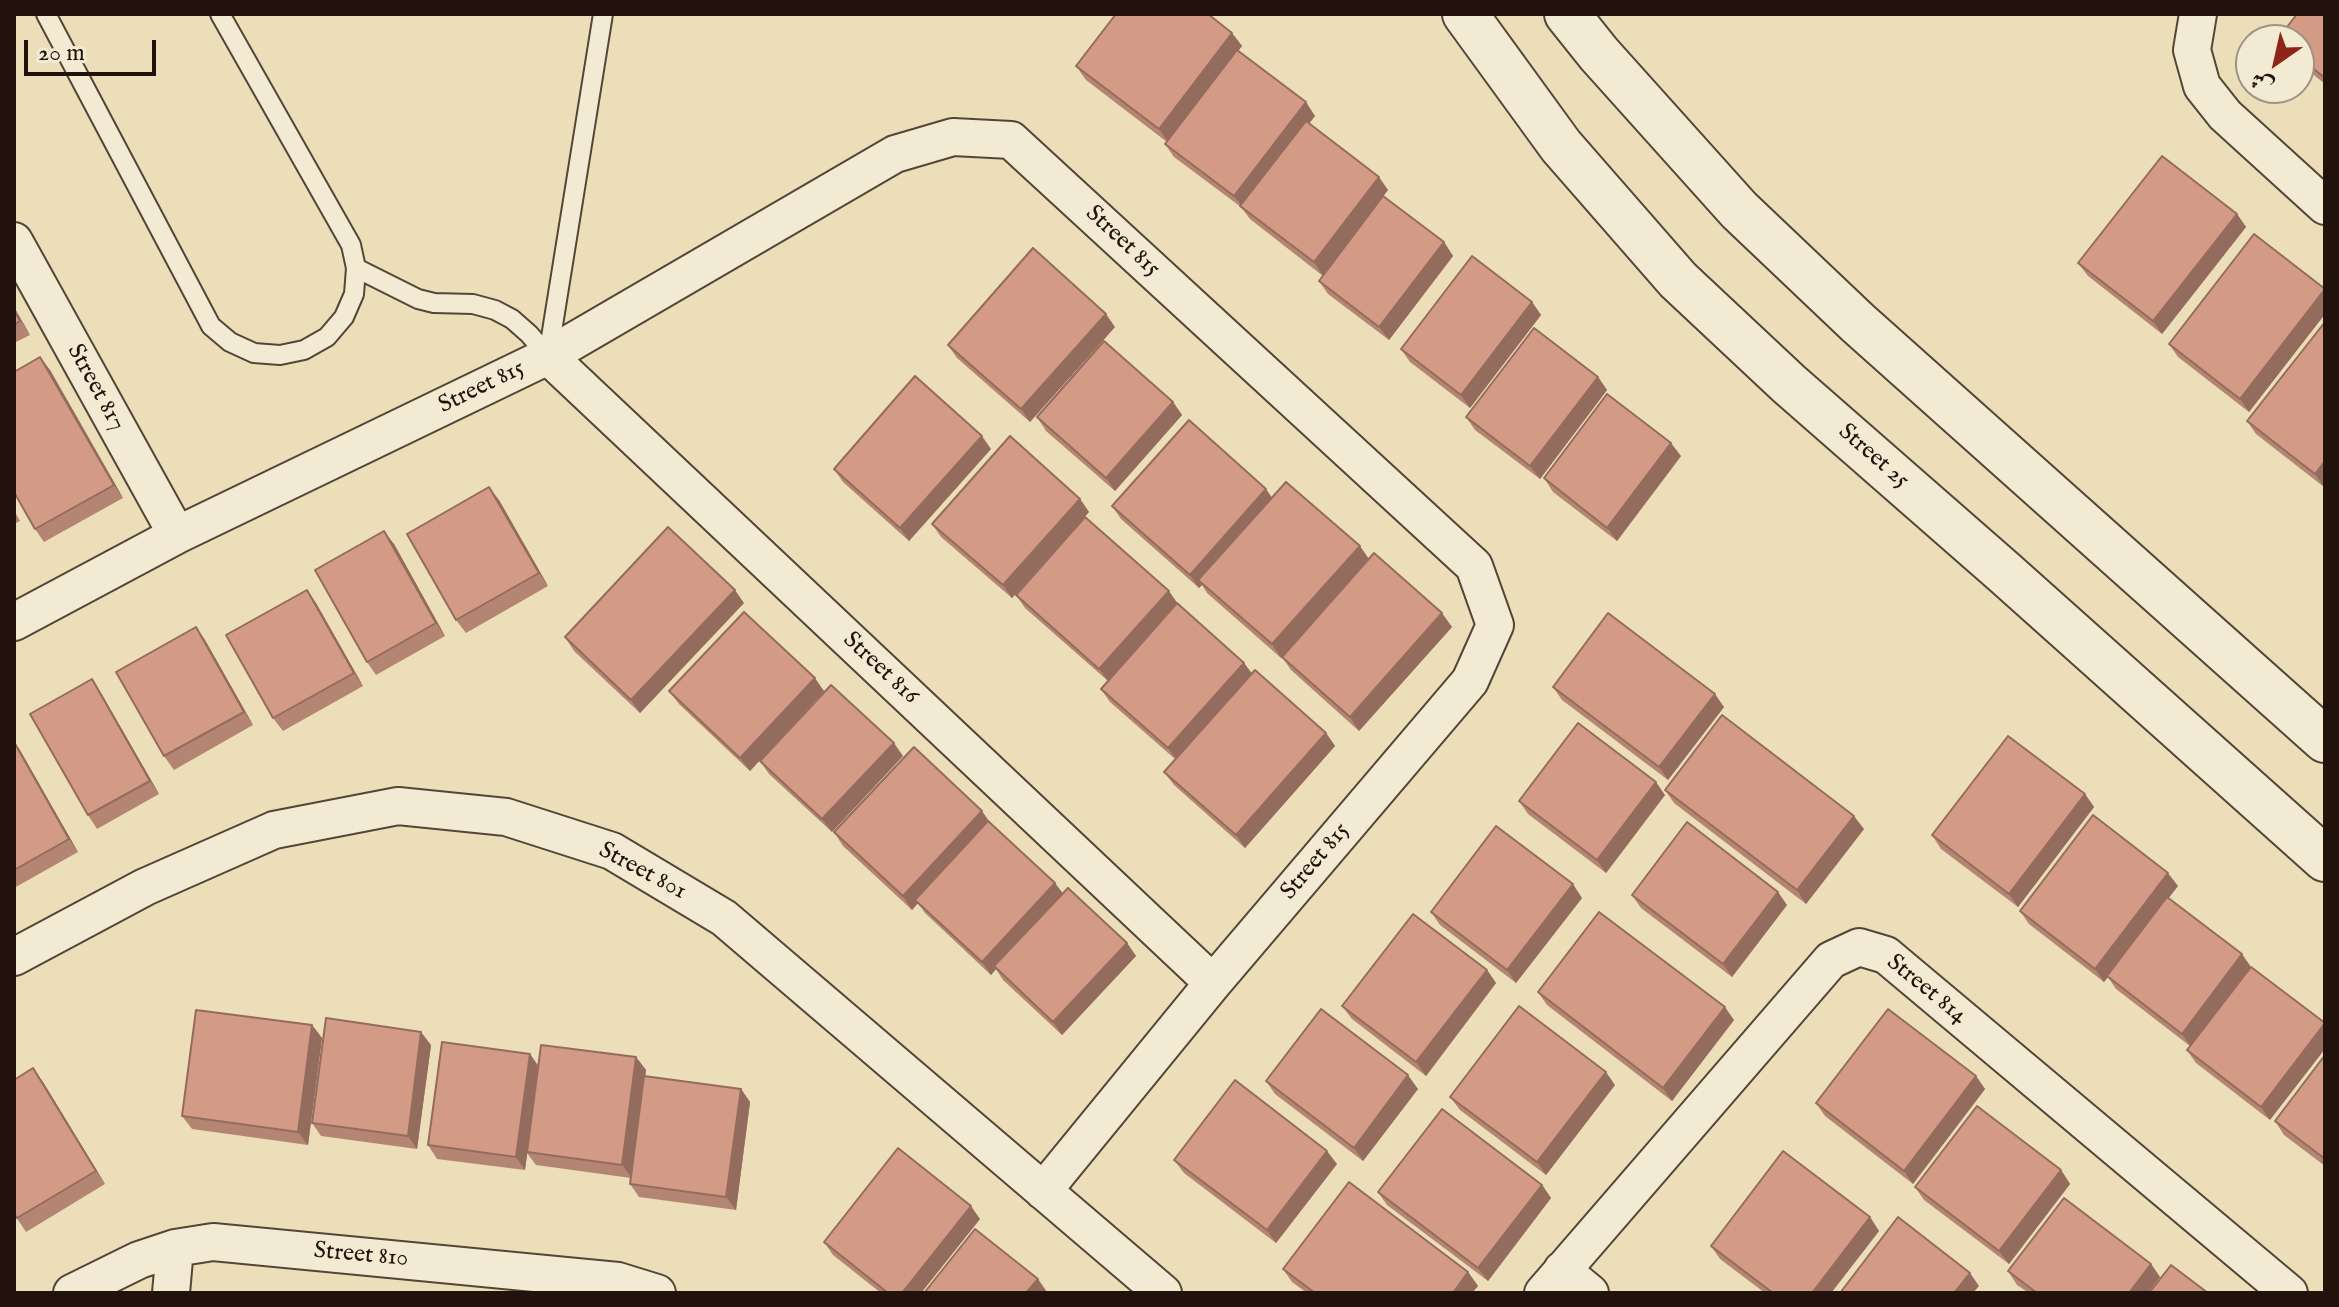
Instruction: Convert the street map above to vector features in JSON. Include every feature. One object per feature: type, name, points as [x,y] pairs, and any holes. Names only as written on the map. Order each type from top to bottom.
[{"type":"street","name":"Street 25","points":[[1465,14],[1561,146],[1678,280],[1789,384],[2325,859]]},
{"type":"street","points":[[1567,14],[1739,210],[1858,323],[2325,740]]},
{"type":"street","points":[[2198,14],[2192,50],[2202,86],[2225,115],[2325,206]]},
{"type":"street","name":"Street 815","points":[[14,622],[177,535],[548,356],[895,154],[953,137],[1011,140],[1474,566],[1495,625],[1470,681],[1213,983],[1043,1191]]},
{"type":"street","name":"Street 817","points":[[14,241],[177,535]]},
{"type":"street","name":"Street 816","points":[[548,356],[1213,983]]},
{"type":"street","name":"Street 801","points":[[14,957],[145,887],[274,830],[398,806],[506,817],[612,851],[724,918],[1163,1293]]},
{"type":"street","name":"Street 814","points":[[1590,1293],[1552,1281],[1831,960],[1859,947],[1886,955],[2289,1293]]},
{"type":"street","name":"Street 810","points":[[72,1293],[139,1260],[175,1248],[213,1242],[618,1281],[653,1292]]},
{"type":"street","points":[[171,1293],[175,1248]]},
{"type":"lane","points":[[46,14],[211,326],[230,342],[254,353],[280,355],[304,350],[327,337],[344,317],[354,294],[356,268],[351,245],[220,14]]},
{"type":"lane","points":[[548,356],[603,14]]},
{"type":"lane","points":[[356,268],[418,299],[434,303],[473,304],[495,310],[512,319],[548,356]]},
{"type":"building","points":[[1116,14],[1208,14],[1232,33],[1159,129],[1076,66]]},
{"type":"building","points":[[2297,14],[2325,14],[2325,78],[2315,70],[2315,24],[2289,24]]},
{"type":"building","points":[[1237,50],[1306,102],[1234,196],[1165,144]]},
{"type":"building","points":[[1306,121],[1379,177],[1314,262],[1240,206]]},
{"type":"building","points":[[2162,156],[2237,214],[2153,321],[2078,263]]},
{"type":"building","points":[[1383,196],[1444,242],[1379,327],[1319,281]]},
{"type":"building","points":[[2254,234],[2325,289],[2240,399],[2169,344]]},
{"type":"building","points":[[1033,248],[1106,314],[1021,409],[948,345]]},
{"type":"building","points":[[1472,256],[1532,302],[1461,395],[1401,349]]},
{"type":"building","points":[[14,310],[20,321],[14,325]]},
{"type":"building","points":[[2325,322],[2325,461],[2315,474],[2247,421]]},
{"type":"building","points":[[1534,328],[1598,377],[1530,466],[1466,417]]},
{"type":"building","points":[[1104,341],[1173,402],[1106,478],[1037,417]]},
{"type":"building","points":[[40,357],[114,485],[35,529],[14,492],[14,372]]},
{"type":"building","points":[[915,376],[982,436],[900,528],[834,469]]},
{"type":"building","points":[[1607,394],[1671,443],[1607,528],[1544,478]]},
{"type":"building","points":[[1189,420],[1266,489],[1190,575],[1112,506]]},
{"type":"building","points":[[1010,436],[1080,499],[1003,585],[932,524]]},
{"type":"building","points":[[1286,482],[1360,546],[1272,644],[1198,580]]},
{"type":"building","points":[[489,487],[539,573],[456,620],[407,534]]},
{"type":"building","points":[[1085,517],[1169,591],[1099,669],[1016,595]]},
{"type":"building","points":[[668,527],[735,590],[631,700],[565,637]]},
{"type":"building","points":[[384,531],[436,623],[367,662],[315,570]]},
{"type":"building","points":[[1374,553],[1442,613],[1350,717],[1282,657]]},
{"type":"building","points":[[307,590],[354,673],[273,718],[226,635]]},
{"type":"building","points":[[1177,603],[1244,663],[1168,748],[1101,689]]},
{"type":"building","points":[[744,612],[815,678],[740,758],[669,691]]},
{"type":"building","points":[[1608,613],[1715,694],[1659,767],[1553,687]]},
{"type":"building","points":[[196,627],[244,712],[164,756],[116,672]]},
{"type":"building","points":[[1255,670],[1326,733],[1236,835],[1164,772]]},
{"type":"building","points":[[92,679],[150,781],[88,815],[30,714]]},
{"type":"building","points":[[831,685],[894,743],[822,819],[760,761]]},
{"type":"building","points":[[1722,715],[1854,816],[1797,890],[1665,790]]},
{"type":"building","points":[[1578,723],[1656,782],[1597,860],[1519,801]]},
{"type":"building","points":[[2008,736],[2085,794],[2009,894],[1932,835]]},
{"type":"building","points":[[14,742],[69,839],[14,870]]},
{"type":"building","points":[[914,747],[982,811],[903,896],[834,832]]},
{"type":"building","points":[[2093,815],[2168,873],[2095,969],[2020,911]]},
{"type":"building","points":[[988,821],[1055,883],[982,962],[915,900]]},
{"type":"building","points":[[1687,822],[1778,892],[1723,964],[1632,895]]},
{"type":"building","points":[[1496,826],[1573,884],[1507,970],[1431,912]]},
{"type":"building","points":[[1068,888],[1127,943],[1053,1022],[994,966]]},
{"type":"building","points":[[2167,897],[2242,954],[2182,1034],[2107,976]]},
{"type":"building","points":[[1599,912],[1725,1007],[1663,1088],[1538,992]]},
{"type":"building","points":[[1413,914],[1487,970],[1416,1062],[1342,1006]]},
{"type":"building","points":[[2251,967],[2325,1023],[2261,1107],[2187,1050]]},
{"type":"building","points":[[1519,1006],[1606,1072],[1537,1162],[1450,1097]]},
{"type":"building","points":[[1321,1009],[1408,1075],[1354,1148],[1266,1081]]},
{"type":"building","points":[[1888,1009],[1976,1076],[1904,1171],[1816,1103]]},
{"type":"building","points":[[196,1010],[312,1025],[298,1132],[182,1116]]},
{"type":"building","points":[[326,1018],[421,1032],[408,1136],[312,1123]]},
{"type":"building","points":[[442,1042],[530,1054],[516,1157],[428,1145]]},
{"type":"building","points":[[541,1045],[636,1057],[622,1165],[527,1152]]},
{"type":"building","points":[[2325,1055],[2325,1159],[2275,1121]]},
{"type":"building","points":[[33,1068],[96,1171],[17,1218],[14,1214],[14,1080]]},
{"type":"building","points":[[644,1076],[741,1089],[726,1197],[630,1184]]},
{"type":"building","points":[[1235,1080],[1327,1151],[1267,1230],[1174,1160]]},
{"type":"building","points":[[1977,1106],[2061,1170],[1999,1251],[1915,1187]]},
{"type":"building","points":[[1442,1109],[1542,1185],[1478,1268],[1378,1192]]},
{"type":"building","points":[[898,1148],[971,1206],[902,1293],[888,1293],[824,1242]]},
{"type":"building","points":[[1783,1151],[1870,1217],[1812,1293],[1773,1293],[1711,1246]]},
{"type":"building","points":[[1349,1182],[1468,1272],[1453,1293],[1315,1293],[1283,1269]]},
{"type":"building","points":[[2064,1198],[2151,1264],[2129,1293],[2037,1293],[2008,1271]]},
{"type":"building","points":[[1898,1217],[1970,1273],[1954,1293],[1840,1293]]},
{"type":"building","points":[[975,1229],[1038,1279],[1026,1293],[924,1293]]},
{"type":"building","points":[[2171,1265],[2208,1293],[2149,1293]]}]
